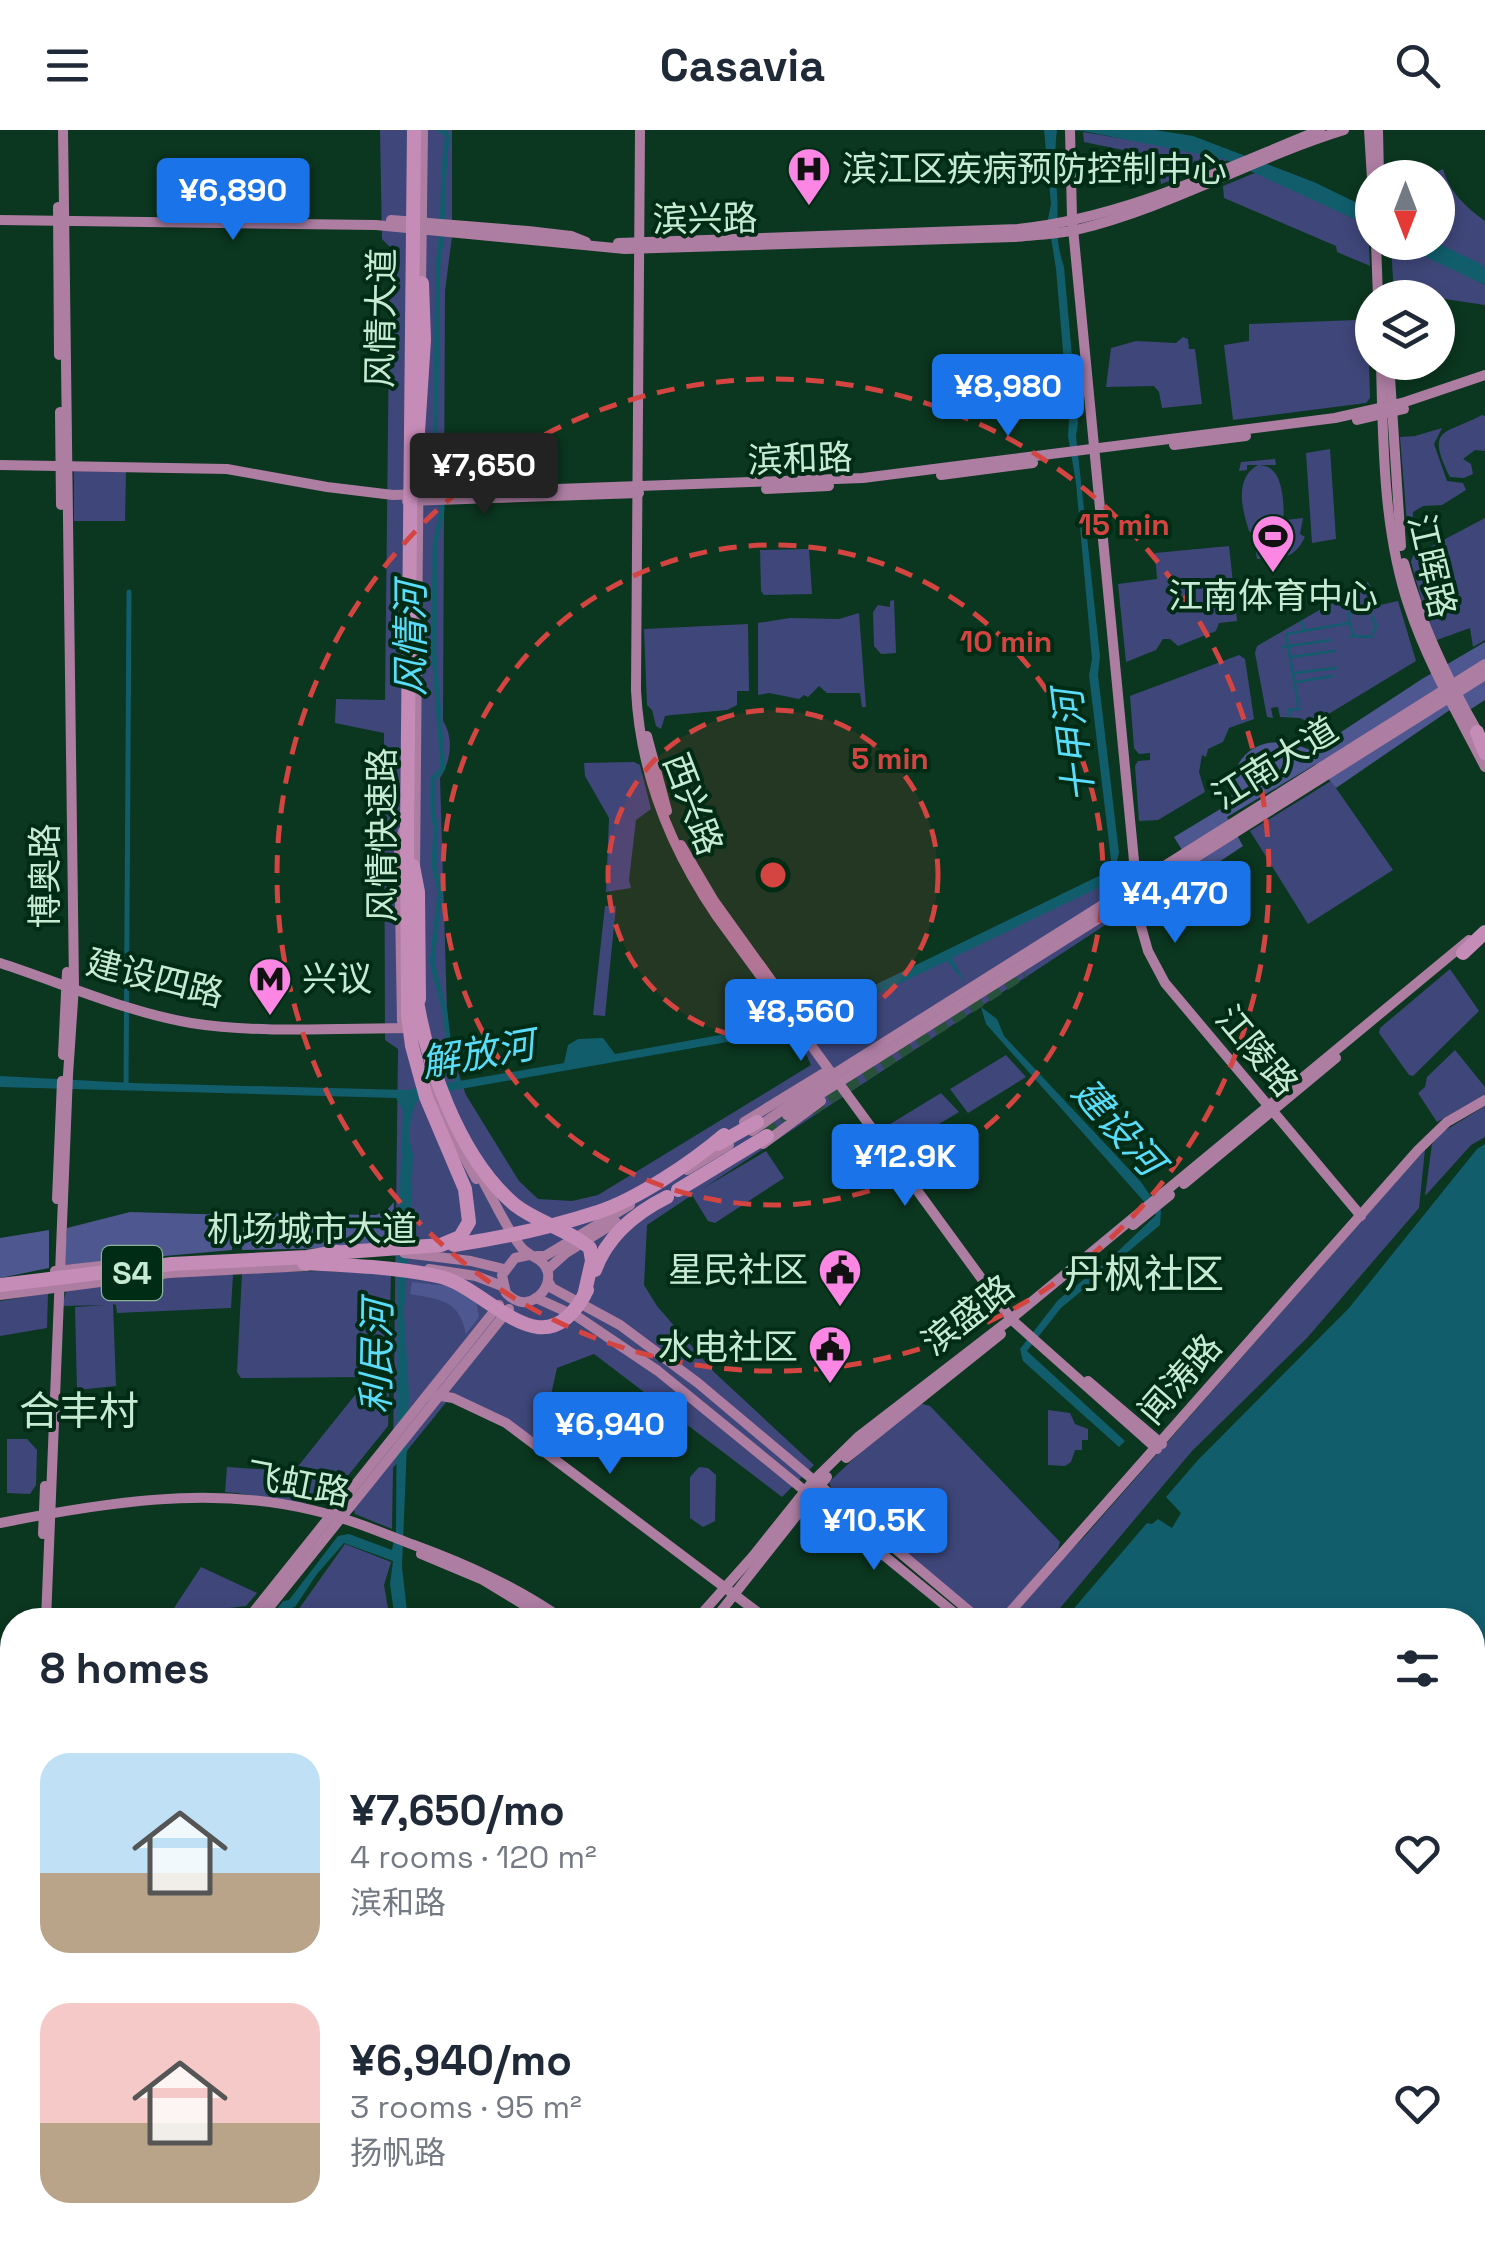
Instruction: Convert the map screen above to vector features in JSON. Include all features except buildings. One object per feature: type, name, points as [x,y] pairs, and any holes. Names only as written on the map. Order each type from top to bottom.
[{"type":"highway","name":"风情快速路","points":[[332,1253],[426,1248],[453,1242],[468,1222],[468,1203],[452,1153],[426,1097],[412,1046],[407,986],[404,831],[417,130]]},
{"type":"highway","name":"风情快速路","points":[[417,130],[413,972],[422,1031],[436,1077],[481,1167],[515,1205],[590,1248],[592,1261],[584,1296]]},
{"type":"highway","points":[[410,271],[406,368],[411,405]]},
{"type":"highway","points":[[416,444],[422,404],[422,283]]},
{"type":"highway","points":[[1477,732],[1483,756]]},
{"type":"highway","points":[[404,831],[403,1001],[414,1022]]},
{"type":"highway","points":[[412,860],[418,892],[421,990],[414,1022]]},
{"type":"highway","points":[[1463,953],[1485,932]]},
{"type":"highway","points":[[307,1260],[332,1253],[458,1245],[599,1212],[700,1166],[763,1131],[728,1136],[700,1166],[675,1193],[637,1216],[612,1239],[584,1296],[559,1322],[524,1325],[507,1318],[460,1282],[437,1276],[307,1260]]},
{"type":"highway","points":[[700,1166],[728,1136]]},
{"type":"highway","name":"S4","points":[[0,1288],[172,1264],[307,1260]]},
{"type":"main road","name":"博奥路","points":[[44,1608],[70,982],[60,130]]},
{"type":"main road","name":"风情大道","points":[[414,1022],[410,271],[422,225],[410,182],[417,130]]},
{"type":"main road","name":"风情大道","points":[[417,130],[422,283],[404,831],[405,984],[438,1101],[513,1248],[515,1254],[507,1266]]},
{"type":"main road","name":"西兴路","points":[[643,130],[642,705],[670,818],[696,872],[799,1024],[1015,1319],[1159,1446]]},
{"type":"main road","name":"江陵路","points":[[1073,130],[1077,225],[1139,887],[1149,936],[1166,973],[1363,1214]]},
{"type":"main road","name":"滨兴路","points":[[422,225],[578,246],[1046,230],[1077,225],[1191,186],[1321,133],[1344,130]]},
{"type":"main road","points":[[1370,130],[1374,160]]},
{"type":"main road","points":[[1377,160],[1378,130]]},
{"type":"main road","points":[[376,220],[402,212],[408,203],[410,182]]},
{"type":"main road","points":[[0,217],[422,225]]},
{"type":"main road","points":[[186,220],[376,220],[422,225]]},
{"type":"main road","name":"滨兴路","points":[[452,228],[516,230],[570,236],[580,242],[642,244]]},
{"type":"main road","name":"滨和路","points":[[0,465],[232,474],[353,496],[864,485],[1387,410],[1485,378]]},
{"type":"main road","name":"江晖路","points":[[1383,380],[1396,556],[1408,604],[1483,756]]},
{"type":"main road","name":"江晖路","points":[[1387,410],[1388,380]]},
{"type":"main road","name":"江南大道","points":[[532,1256],[545,1256],[700,1166],[1449,691],[1485,664]]},
{"type":"main road","name":"江南大道","points":[[1449,691],[1485,675]]},
{"type":"main road","name":"江晖路","points":[[1449,691],[1477,732]]},
{"type":"main road","name":"滨盛路","points":[[715,1608],[812,1488],[870,1435],[1485,932]]},
{"type":"main road","name":"滨盛路","points":[[1272,1107],[1463,953]]},
{"type":"main road","name":"建设四路","points":[[0,960],[127,1003],[193,1017],[237,1021],[414,1022]]},
{"type":"main road","points":[[728,1136],[824,1073],[839,1078]]},
{"type":"main road","name":"风情大道","points":[[438,1101],[508,1226],[532,1256]]},
{"type":"main road","name":"闻涛路","points":[[1014,1608],[1439,1129],[1485,1102]]},
{"type":"main road","name":"江南大道","points":[[548,1275],[566,1253],[643,1201]]},
{"type":"main road","name":"机场城市大道","points":[[0,1288],[57,1271],[176,1258],[302,1251],[412,1253],[507,1266]]},
{"type":"main road","points":[[434,1395],[492,1318],[504,1289],[507,1266],[532,1256],[548,1275],[552,1288],[620,1325],[698,1383],[949,1608]]},
{"type":"main road","name":"机场城市大道","points":[[0,1288],[251,1267],[411,1268],[476,1276],[504,1289]]},
{"type":"main road","points":[[257,1608],[434,1395],[518,1301],[542,1294],[548,1275]]},
{"type":"main road","points":[[504,1289],[518,1301]]},
{"type":"main road","points":[[536,1298],[578,1316],[637,1355],[965,1608]]},
{"type":"main road","points":[[434,1395],[498,1422],[750,1608]]},
{"type":"main road","name":"飞虹路","points":[[0,1525],[163,1500],[220,1497],[266,1501],[334,1518],[485,1572],[544,1608]]},
{"type":"main road","points":[[268,1608],[334,1518]]},
{"type":"main road","name":"飞虹路","points":[[412,1547],[482,1580],[529,1608]]},
{"type":"main road","name":"滨盛路","points":[[709,1608],[729,1592]]},
{"type":"shaded area","points":[[380,130],[452,130],[452,237],[445,291],[443,721],[450,750],[440,778],[448,1043],[466,1095],[519,1181],[538,1199],[572,1201],[598,1195],[811,1065],[803,1047],[787,1033],[1114,879],[1125,912],[702,1189],[766,1151],[784,1178],[715,1223],[708,1221],[692,1195],[647,1225],[644,1285],[657,1306],[714,1372],[814,1465],[782,1497],[594,1354],[557,1368],[540,1444],[497,1414],[452,1395],[393,1468],[392,1529],[355,1514],[353,1507],[393,1461],[398,1049],[385,1040],[384,733],[335,723],[336,699],[385,700],[390,247],[382,239]]},
{"type":"shaded area","points":[[1044,130],[1057,130],[1058,238],[1064,267],[1076,436],[1100,656],[1098,675],[1119,853],[1113,877],[1098,888],[952,958],[966,984],[947,961],[820,1021],[789,1031],[455,1090],[418,1100],[410,1126],[412,1239],[404,1312],[409,1394],[402,1567],[407,1608],[393,1608],[390,1584],[393,1561],[344,1543],[295,1607],[278,1608],[289,1600],[338,1536],[349,1534],[392,1550],[396,1530],[398,1229],[403,1111],[396,1098],[0,1087],[0,1076],[407,1090],[564,1063],[568,1045],[578,1039],[603,1038],[615,1054],[780,1024],[807,1018],[1105,873],[1111,861],[1089,675],[1092,659],[1048,219],[1051,204]]},
{"type":"shaded area","points":[[1060,130],[1155,130],[1193,136],[1314,182],[1355,202],[1355,219],[1224,159],[1083,131]]},
{"type":"shaded area","points":[[1083,132],[1228,160],[1161,184],[1157,157],[1084,142]]},
{"type":"shaded area","points":[[1257,172],[1355,219],[1355,260],[1337,252],[1336,246],[1224,198],[1223,186]]},
{"type":"shaded area","points":[[1455,192],[1485,221],[1485,269],[1455,253]]},
{"type":"shaded area","points":[[1455,252],[1481,264],[1485,285],[1432,260],[1455,260]]},
{"type":"shaded area","points":[[1392,260],[1437,260],[1485,285],[1485,305],[1455,301],[1455,280],[1393,280]]},
{"type":"shaded area","points":[[1355,320],[1355,380],[1369,380],[1370,398],[1366,403],[1233,420],[1224,345],[1249,341],[1249,324]]},
{"type":"shaded area","points":[[1183,337],[1188,339],[1189,349],[1195,349],[1202,404],[1162,408],[1154,386],[1106,387],[1111,348],[1136,341],[1176,343]]},
{"type":"shaded area","points":[[1482,415],[1485,451],[1475,450],[1463,459],[1471,464],[1473,474],[1450,477],[1439,440],[1449,430]]},
{"type":"shaded area","points":[[1442,428],[1434,444],[1447,481],[1463,483],[1466,490],[1442,505],[1423,506],[1413,512],[1412,532],[1408,535],[1400,437]]},
{"type":"shaded area","points":[[1330,449],[1336,539],[1312,543],[1306,453]]},
{"type":"shaded area","points":[[1275,459],[1276,465],[1259,465],[1272,470],[1280,484],[1284,509],[1281,530],[1286,529],[1286,520],[1303,518],[1300,534],[1305,537],[1291,554],[1257,559],[1255,546],[1278,543],[1279,539],[1260,539],[1249,531],[1242,504],[1243,486],[1250,471],[1258,465],[1247,465],[1247,470],[1239,471],[1241,462]]},
{"type":"shaded area","points":[[74,469],[126,470],[125,521],[74,521]]},
{"type":"shaded area","points":[[1485,518],[1485,640],[1473,647],[1470,628],[1437,640],[1426,616],[1411,562],[1413,556]]},
{"type":"shaded area","points":[[1229,546],[1237,621],[1219,623],[1216,631],[1178,646],[1163,639],[1156,650],[1126,662],[1118,584],[1157,579],[1155,553]]},
{"type":"shaded area","points":[[809,549],[812,594],[764,595],[760,550]]},
{"type":"shaded area","points":[[1368,582],[1380,605],[1398,601],[1416,661],[1312,724],[1300,718],[1280,717],[1278,707],[1271,708],[1273,718],[1267,717],[1257,646]]},
{"type":"shaded area","points":[[894,600],[896,653],[881,654],[874,646],[873,612],[878,605],[890,607]]},
{"type":"shaded area","points":[[859,613],[866,707],[862,707],[860,693],[827,693],[819,686],[808,697],[799,699],[769,693],[758,695],[758,623],[790,618],[839,619]]},
{"type":"shaded area","points":[[748,624],[749,691],[737,691],[737,705],[727,710],[665,716],[661,729],[656,726],[647,705],[644,629]]},
{"type":"shaded area","points":[[1485,642],[1485,700],[1471,709],[1463,701],[1336,788],[1316,764],[1227,817],[1243,846],[1198,876],[1174,837],[1232,802],[1236,769],[1254,748],[1280,742],[1312,751]]},
{"type":"shaded area","points":[[1239,655],[1245,659],[1254,719],[1229,728],[1223,742],[1208,749],[1206,757],[1202,755],[1199,772],[1205,792],[1158,820],[1139,821],[1135,766],[1138,761],[1150,760],[1150,753],[1139,754],[1134,748],[1130,696]]},
{"type":"shaded area","points":[[584,763],[640,765],[651,809],[636,820],[631,888],[606,892],[609,818],[585,776]]},
{"type":"shaded area","points":[[1331,781],[1393,870],[1308,924],[1250,831]]},
{"type":"shaded area","points":[[605,906],[616,906],[605,1016],[593,1015]]},
{"type":"shaded area","points":[[1450,969],[1479,1011],[1413,1076],[1409,1075],[1379,1033],[1380,1028]]},
{"type":"shaded area","points":[[981,1007],[997,1019],[1004,1036],[1141,1182],[1161,1211],[1160,1225],[1061,1308],[1027,1351],[1125,1441],[1119,1447],[1023,1361],[1020,1349],[1058,1300],[1156,1215],[986,1024]]},
{"type":"shaded area","points":[[1455,1050],[1485,1087],[1485,1095],[1437,1122],[1418,1093],[1425,1087],[1427,1077]]},
{"type":"shaded area","points":[[1006,1055],[1026,1077],[968,1113],[950,1089]]},
{"type":"shaded area","points":[[941,1093],[959,1112],[899,1148],[887,1126]]},
{"type":"shaded area","points":[[1485,1106],[1485,1137],[1471,1145],[1425,1196],[1432,1144],[1441,1133]]},
{"type":"shaded area","points":[[1485,1144],[1485,1608],[1074,1608],[1147,1523],[1158,1519],[1172,1528],[1181,1513],[1166,1497],[1349,1308]]},
{"type":"shaded area","points":[[1425,1149],[1419,1208],[1307,1338],[1192,1451],[1060,1608],[1020,1608]]},
{"type":"shaded area","points":[[394,1202],[392,1247],[242,1250],[244,1213],[376,1215]]},
{"type":"shaded area","points":[[130,1212],[234,1215],[232,1250],[64,1265],[67,1228]]},
{"type":"shaded area","points":[[49,1230],[49,1268],[0,1278],[0,1238]]},
{"type":"shaded area","points":[[242,1273],[391,1273],[389,1354],[365,1355],[364,1377],[241,1378],[237,1372]]},
{"type":"shaded area","points":[[233,1275],[231,1308],[117,1313],[113,1304],[116,1386],[77,1390],[75,1307],[107,1305],[62,1306],[67,1288]]},
{"type":"shaded area","points":[[412,1282],[448,1286],[476,1300],[479,1317],[466,1334],[454,1308],[440,1300],[410,1294]]},
{"type":"shaded area","points":[[48,1293],[47,1328],[0,1336],[0,1301]]},
{"type":"shaded area","points":[[363,1385],[389,1391],[388,1426],[326,1503],[225,1492],[227,1467],[288,1471],[299,1465]]},
{"type":"shaded area","points":[[919,1403],[930,1406],[1060,1542],[1009,1608],[971,1608],[831,1488],[829,1482]]},
{"type":"shaded area","points":[[1048,1410],[1070,1413],[1075,1424],[1088,1429],[1088,1440],[1082,1440],[1082,1450],[1075,1450],[1065,1466],[1048,1465]]},
{"type":"shaded area","points":[[7,1439],[27,1439],[37,1450],[36,1485],[30,1494],[7,1493]]},
{"type":"shaded area","points":[[699,1467],[716,1475],[715,1521],[703,1527],[690,1518],[690,1477]]},
{"type":"shaded area","points":[[345,1544],[391,1562],[384,1585],[388,1608],[300,1608]]},
{"type":"shaded area","points":[[201,1567],[257,1593],[246,1606],[174,1608]]},
{"type":"waterway","name":"风情河","points":[[440,130],[448,135],[438,264],[435,453],[442,484],[442,510],[435,545],[434,653],[443,768],[433,779],[434,866],[440,892],[432,962],[459,1086]]},
{"type":"waterway","points":[[126,1087],[129,592]]},
{"type":"waterway","points":[[1349,613],[1354,636],[1351,637]]},
{"type":"waterway","points":[[1354,636],[1371,637],[1376,626],[1372,616]]},
{"type":"waterway","points":[[1301,622],[1304,629]]},
{"type":"waterway","points":[[1289,716],[1289,710],[1299,709],[1286,634],[1349,623]]},
{"type":"waterway","points":[[1283,647],[1331,640]]},
{"type":"waterway","points":[[1291,657],[1334,651]]},
{"type":"waterway","points":[[1294,673],[1336,668]]},
{"type":"waterway","points":[[1296,682],[1332,676]]},
{"type":"tunnel","points":[[810,1109],[1023,972]]},
{"type":"tunnel","points":[[765,1134],[796,1117]]},
{"type":"place","name":"滨江区疾病预防控制中心","points":[[809,207]]},
{"type":"place","name":"江南体育中心","points":[[1273,574]]},
{"type":"place","name":"兴议","points":[[270,1017]]},
{"type":"place","name":"星民社区","points":[[840,1308]]},
{"type":"place","name":"水电社区","points":[[830,1385]]},
{"type":"district","name":"丹枫社区","points":[[1144,1274]]},
{"type":"district","name":"合丰村","points":[[79,1411]]},
{"type":"water label","name":"十甲河","points":[[1074,746]]},
{"type":"water label","name":"解放河","points":[[478,1054]]},
{"type":"water label","name":"建设河","points":[[1118,1127]]},
{"type":"water label","name":"利民河","points":[[377,1357]]}]
